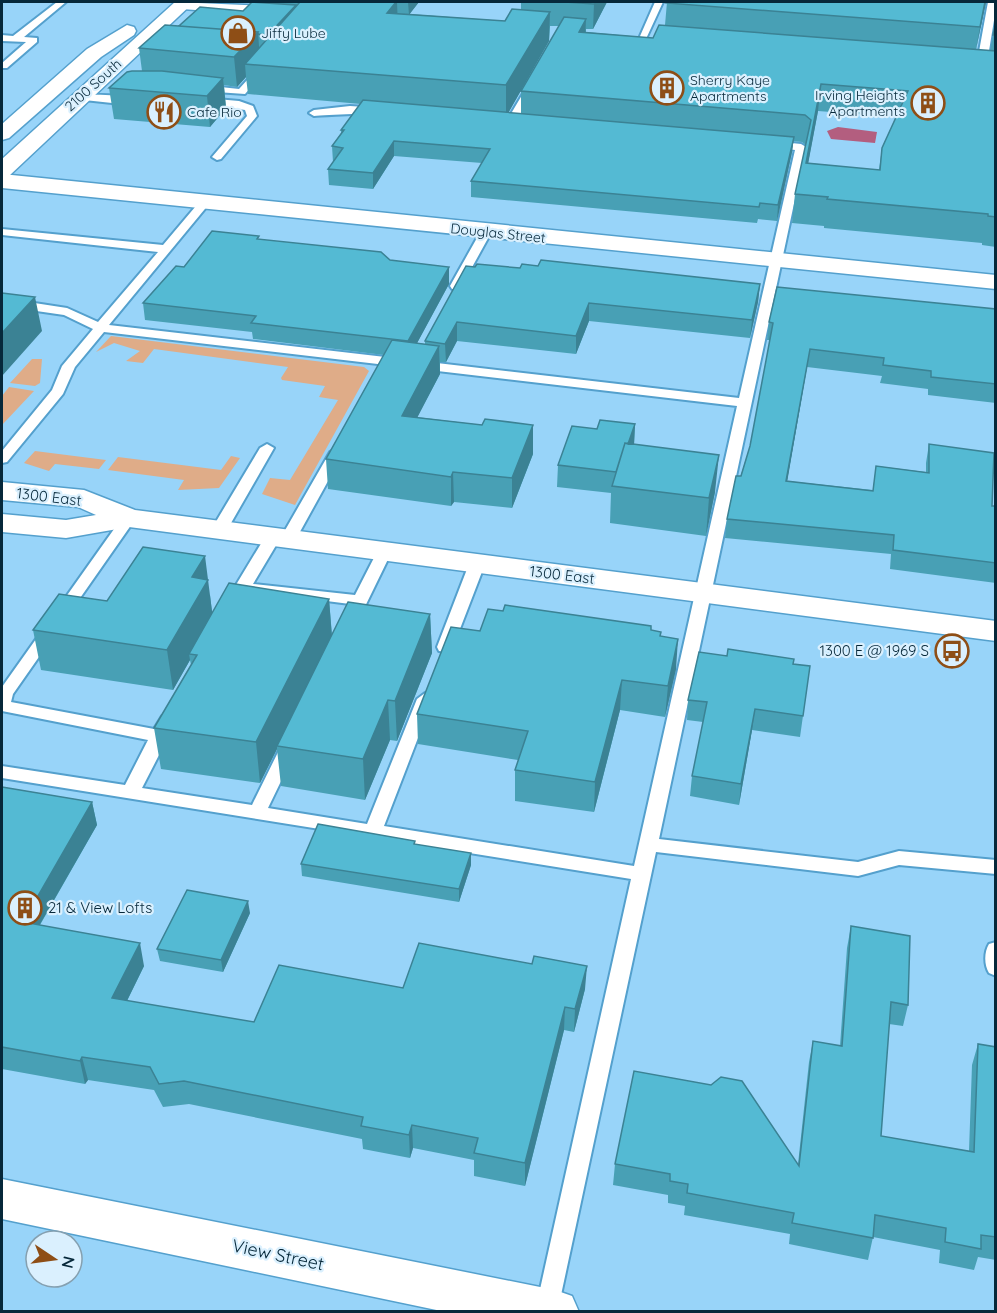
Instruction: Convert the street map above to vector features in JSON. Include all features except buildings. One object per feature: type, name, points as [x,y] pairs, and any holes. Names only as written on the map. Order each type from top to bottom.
[{"type":"main road","name":"2100 South","points":[[2,134],[94,53],[119,38],[160,2]]},
{"type":"main road","name":"2100 South","points":[[2,170],[183,3]]},
{"type":"main road","points":[[183,3],[309,14]]},
{"type":"main road","points":[[618,39],[663,42]]},
{"type":"main road","points":[[955,66],[986,68]]},
{"type":"main road","points":[[2,152],[70,90],[75,79],[72,72]]},
{"type":"main road","name":"Douglas Street","points":[[2,181],[996,282]]},
{"type":"main road","name":"1300 East","points":[[2,491],[84,500],[129,518],[996,631]]},
{"type":"main road","name":"1300 East","points":[[2,523],[66,529],[129,518]]},
{"type":"main road","name":"View Street","points":[[2,1199],[549,1311]]},
{"type":"lane","points":[[15,39],[62,2]]},
{"type":"lane","points":[[640,40],[659,2]]},
{"type":"lane","points":[[986,68],[983,57],[992,2]]},
{"type":"lane","points":[[2,38],[34,40],[4,66]]},
{"type":"lane","points":[[136,46],[157,48]]},
{"type":"lane","points":[[194,87],[242,92],[272,57]]},
{"type":"lane","points":[[511,122],[539,73]]},
{"type":"lane","points":[[100,79],[122,81]]},
{"type":"lane","points":[[79,97],[112,100],[144,95]]},
{"type":"lane","points":[[192,99],[239,104],[249,108],[252,116],[217,157]]},
{"type":"lane","points":[[314,113],[350,109],[396,113]]},
{"type":"lane","points":[[549,1311],[641,874],[801,147],[755,143]]},
{"type":"lane","points":[[2,459],[58,391],[69,366],[205,201]]},
{"type":"lane","points":[[448,302],[486,231]]},
{"type":"lane","points":[[2,232],[166,249]]},
{"type":"lane","points":[[2,302],[67,312],[100,328],[384,367],[417,359],[745,403]]},
{"type":"lane","points":[[225,616],[242,586],[280,538],[346,435]]},
{"type":"lane","points":[[219,530],[267,448]]},
{"type":"lane","points":[[129,518],[5,694],[2,706],[159,736]]},
{"type":"lane","points":[[340,643],[384,551]]},
{"type":"lane","points":[[440,660],[477,564]]},
{"type":"lane","points":[[242,586],[360,600]]},
{"type":"lane","points":[[373,831],[431,681]]},
{"type":"lane","points":[[130,793],[176,706]]},
{"type":"lane","points":[[256,813],[298,728]]},
{"type":"lane","points":[[2,772],[641,874]]},
{"type":"lane","points":[[648,844],[858,869],[899,858],[996,867]]},
{"type":"lane","points":[[996,949],[996,968]]},
{"type":"shaded area","points":[[838,127],[877,132],[875,143],[831,139],[827,131]]},
{"type":"shaded area","points":[[111,336],[364,367],[369,371],[295,505],[262,494],[270,478],[290,480],[338,400],[319,397],[325,386],[282,380],[288,367],[154,349],[143,363],[126,361],[140,351],[114,343],[96,352]]},
{"type":"shaded area","points":[[32,359],[42,359],[40,383],[35,386],[10,383]]},
{"type":"shaded area","points":[[9,387],[34,391],[2,425],[2,396]]},
{"type":"shaded area","points":[[35,451],[106,460],[99,469],[55,464],[49,471],[24,463]]},
{"type":"shaded area","points":[[231,456],[240,458],[219,488],[178,490],[184,480],[108,470],[118,457],[221,470]]},
{"type":"place","name":"Jiffy Lube","points":[[238,33]]},
{"type":"place","name":"Sherry Kaye Apartments","points":[[667,88]]},
{"type":"place","name":"Irving Heights Apartments","points":[[928,103]]},
{"type":"place","name":"Cafe Rio","points":[[164,112]]},
{"type":"place","name":"1300 E @ 1969 S","points":[[952,651]]},
{"type":"place","name":"21 & View Lofts","points":[[25,908]]}]
